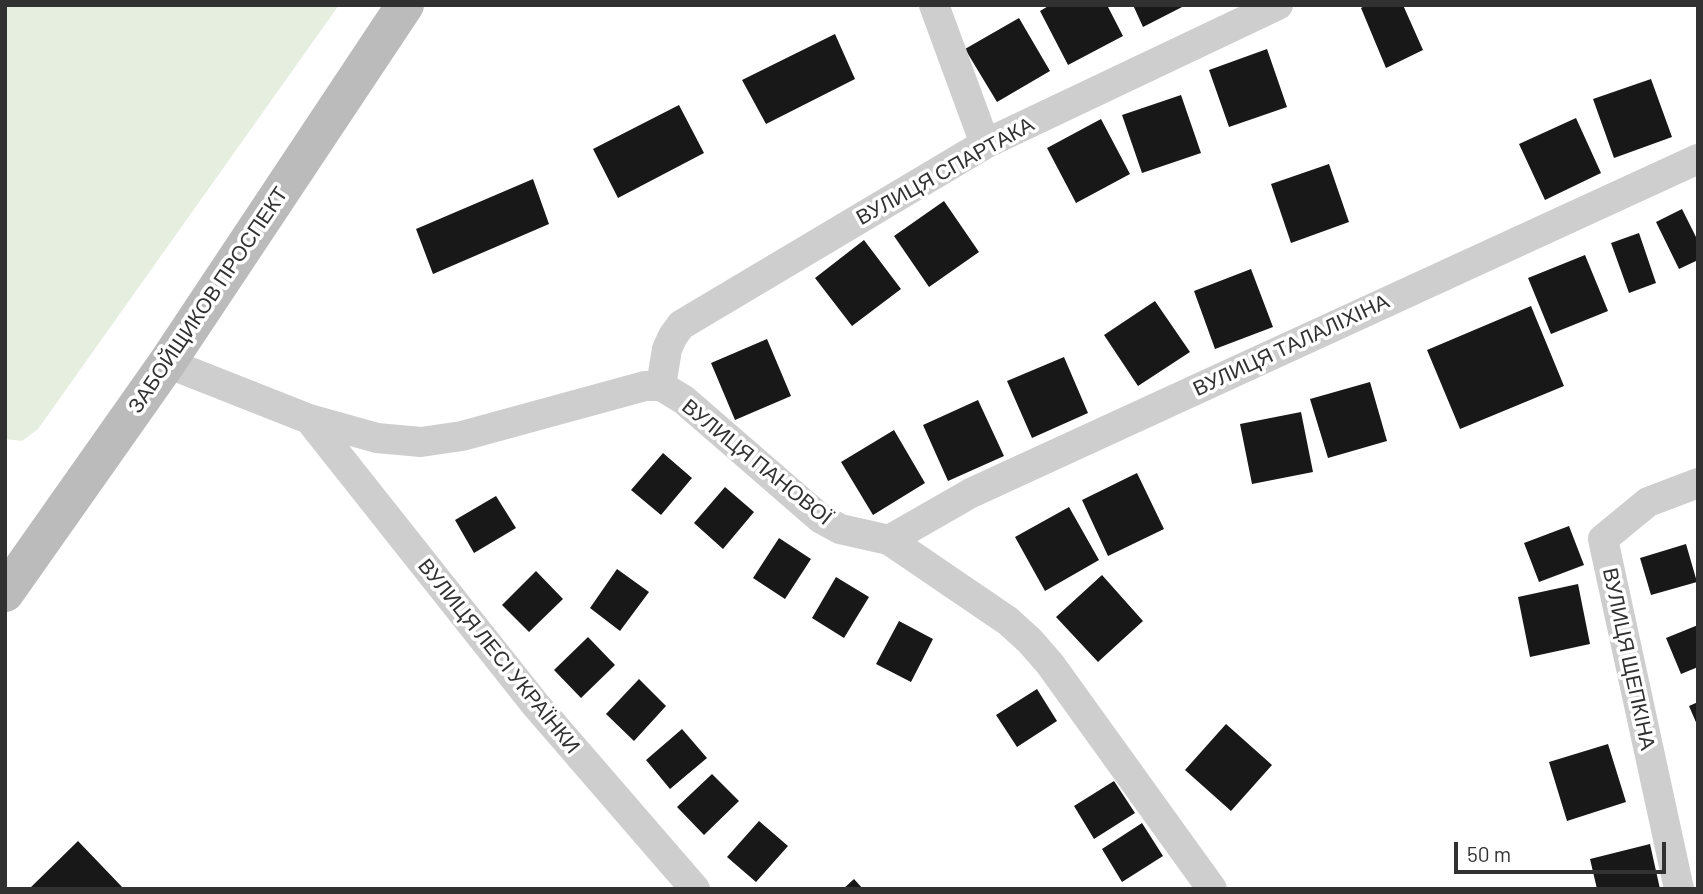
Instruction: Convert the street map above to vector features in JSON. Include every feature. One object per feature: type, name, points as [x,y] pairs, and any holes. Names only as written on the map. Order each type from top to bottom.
[{"type":"main road","name":"ЗАБОЙЩИКОВ ПРОСПЕКТ","points":[[5,593],[167,363],[405,5]]},
{"type":"street","points":[[934,5],[985,144]]},
{"type":"street","name":"ВУЛИЦЯ СПАРТАКА","points":[[661,386],[667,349],[681,325],[985,144],[1278,5]]},
{"type":"street","name":"ВУЛИЦЯ ТАЛАЛІХІНА","points":[[889,540],[971,493],[1698,159]]},
{"type":"street","name":"ВУЛИЦЯ ПАНОВОЇ","points":[[167,363],[309,419],[377,438],[421,442],[462,436],[645,386],[661,386],[684,400],[820,518],[840,528],[889,540],[1008,621],[1030,640],[1212,889]]},
{"type":"street","name":"ВУЛИЦЯ ЛЕСІ УКРАЇНКИ","points":[[309,419],[535,704],[695,889]]},
{"type":"street","name":"ВУЛИЦЯ ЩЕПКІНА","points":[[1679,889],[1603,539],[1648,502],[1698,483]]},
{"type":"shaded area","points":[[5,5],[339,5],[38,429],[22,441],[5,439]]},
{"type":"building","points":[[1050,5],[1107,5],[1123,36],[1068,65],[1040,11]]},
{"type":"building","points":[[1133,5],[1186,5],[1143,27]]},
{"type":"building","points":[[1366,5],[1403,5],[1423,50],[1386,68],[1361,8]]},
{"type":"building","points":[[1019,18],[1050,71],[997,102],[965,49]]},
{"type":"building","points":[[835,34],[855,79],[766,124],[742,80]]},
{"type":"building","points":[[1267,49],[1287,107],[1229,127],[1209,70]]},
{"type":"building","points":[[1651,79],[1672,137],[1614,158],[1593,99]]},
{"type":"building","points":[[1181,95],[1201,153],[1142,173],[1122,115]]},
{"type":"building","points":[[679,105],[704,153],[618,198],[593,149]]},
{"type":"building","points":[[1576,118],[1601,173],[1545,200],[1519,144]]},
{"type":"building","points":[[1101,119],[1130,174],[1076,203],[1047,148]]},
{"type":"building","points":[[1329,164],[1349,222],[1291,243],[1271,184]]},
{"type":"building","points":[[533,179],[549,224],[433,274],[416,229]]},
{"type":"building","points":[[944,201],[979,252],[929,287],[894,236]]},
{"type":"building","points":[[1682,209],[1698,241],[1698,260],[1679,269],[1656,222]]},
{"type":"building","points":[[1639,233],[1656,283],[1629,293],[1611,243]]},
{"type":"building","points":[[864,240],[901,289],[852,326],[815,278]]},
{"type":"building","points":[[1585,255],[1608,311],[1551,334],[1528,278]]},
{"type":"building","points":[[1251,269],[1273,327],[1215,349],[1194,291]]},
{"type":"building","points":[[1155,301],[1190,352],[1138,386],[1104,335]]},
{"type":"building","points":[[1531,306],[1564,386],[1460,429],[1427,350]]},
{"type":"building","points":[[767,339],[791,396],[735,420],[711,363]]},
{"type":"building","points":[[1064,357],[1088,413],[1032,438],[1007,381]]},
{"type":"building","points":[[1370,382],[1387,441],[1328,458],[1310,399]]},
{"type":"building","points":[[978,400],[1004,456],[948,481],[923,425]]},
{"type":"building","points":[[1301,412],[1313,472],[1252,484],[1240,424]]},
{"type":"building","points":[[894,430],[925,483],[873,515],[841,462]]},
{"type":"building","points":[[663,453],[692,478],[661,515],[631,490]]},
{"type":"building","points":[[1137,473],[1164,529],[1108,556],[1082,500]]},
{"type":"building","points":[[725,487],[754,512],[723,549],[694,523]]},
{"type":"building","points":[[496,496],[516,528],[474,553],[455,520]]},
{"type":"building","points":[[1069,507],[1099,560],[1045,591],[1015,537]]},
{"type":"building","points":[[1569,526],[1584,565],[1539,582],[1524,543]]},
{"type":"building","points":[[779,538],[811,559],[785,599],[753,578]]},
{"type":"building","points":[[1686,544],[1697,582],[1651,595],[1640,558]]},
{"type":"building","points":[[617,569],[649,592],[620,631],[590,608]]},
{"type":"building","points":[[536,571],[563,599],[529,632],[502,605]]},
{"type":"building","points":[[1102,575],[1143,621],[1098,662],[1056,617]]},
{"type":"building","points":[[836,577],[869,597],[844,638],[812,618]]},
{"type":"building","points":[[1578,584],[1590,644],[1530,657],[1518,597]]},
{"type":"building","points":[[899,621],[933,639],[911,682],[876,664]]},
{"type":"building","points":[[1698,625],[1698,667],[1681,674],[1666,638]]},
{"type":"building","points":[[588,637],[615,665],[581,698],[554,670]]},
{"type":"building","points":[[639,679],[666,706],[634,741],[606,714]]},
{"type":"building","points":[[1037,689],[1057,721],[1017,747],[996,715]]},
{"type":"building","points":[[1698,702],[1698,727],[1689,706]]},
{"type":"building","points":[[1226,724],[1272,765],[1231,811],[1185,770]]},
{"type":"building","points":[[682,729],[707,758],[670,789],[646,760]]},
{"type":"building","points":[[1608,744],[1626,802],[1567,821],[1549,762]]},
{"type":"building","points":[[712,774],[739,801],[704,835],[677,807]]},
{"type":"building","points":[[1114,781],[1135,813],[1094,839],[1074,806]]},
{"type":"building","points":[[759,821],[788,846],[756,882],[727,857]]},
{"type":"building","points":[[1142,823],[1163,856],[1122,882],[1102,849]]},
{"type":"building","points":[[78,841],[124,889],[29,889]]},
{"type":"building","points":[[1650,844],[1660,889],[1597,889],[1590,859]]},
{"type":"building","points":[[854,879],[863,889],[843,889]]}]
